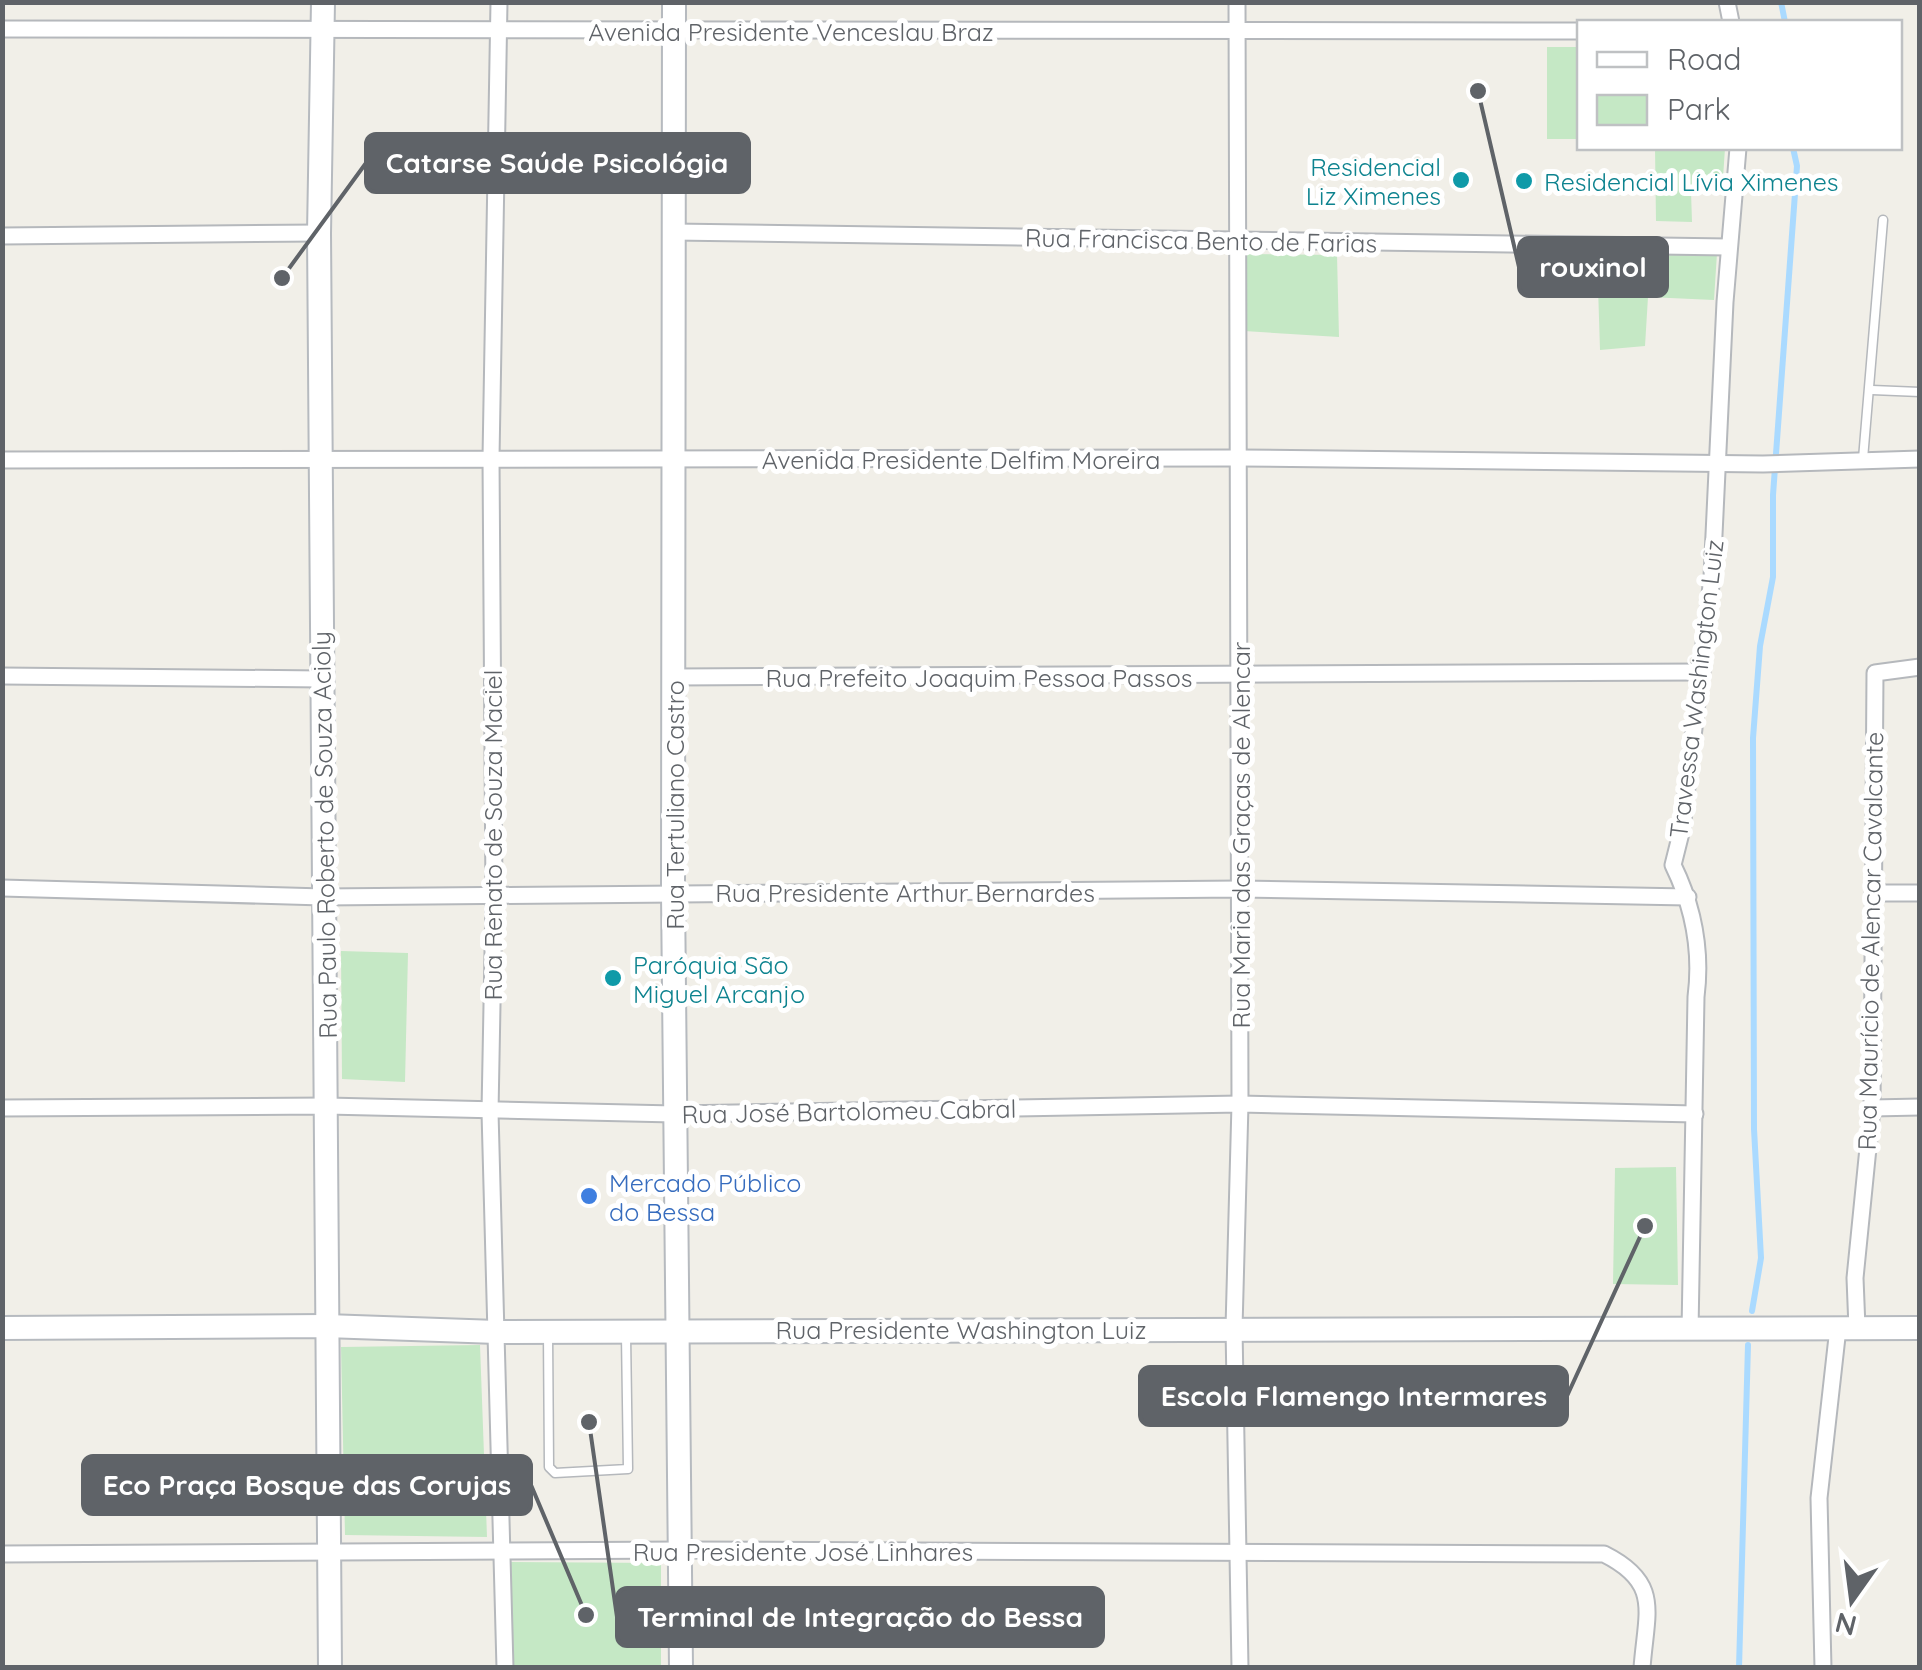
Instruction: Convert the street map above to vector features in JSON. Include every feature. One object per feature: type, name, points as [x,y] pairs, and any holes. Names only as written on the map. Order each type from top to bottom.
[{"type":"street","name":"Rua Paulo Roberto de Souza Acioly","points":[[323,2],[319,233],[327,1106],[326,1551],[330,1668]]},
{"type":"street","name":"Rua Renato de Souza Maciel","points":[[499,2],[491,458],[494,898],[490,1112],[505,1668]]},
{"type":"street","name":"Rua Tertuliano Castro","points":[[674,2],[674,1114],[682,1668]]},
{"type":"street","name":"Rua Maria das Graças de Alencar","points":[[1237,2],[1240,1104],[1234,1328],[1241,1552],[1240,1668]]},
{"type":"street","name":"Avenida Presidente Venceslau Braz","points":[[2,30],[1577,32]]},
{"type":"street","name":"Travessa Washington Luiz","points":[[1690,1331],[1700,964],[1688,897],[1672,865],[1682,828],[1702,672],[1720,461],[1728,247],[1738,150]]},
{"type":"street","name":"Rua Francisca Bento de Farias","points":[[673,232],[1728,247]]},
{"type":"street","points":[[2,236],[319,233]]},
{"type":"street","name":"Avenida Presidente Delfim Moreira","points":[[2,460],[1240,458],[1785,464],[1920,459]]},
{"type":"street","name":"Rua Maurício de Alencar Cavalcante","points":[[1822,1668],[1819,1498],[1848,1328],[1872,1108],[1876,673],[1920,667]]},
{"type":"street","name":"Rua Prefeito Joaquim Pessoa Passos","points":[[676,677],[1702,672]]},
{"type":"street","points":[[2,676],[322,679]]},
{"type":"street","name":"Rua Presidente Arthur Bernardes","points":[[2,888],[494,898],[1240,889],[1688,897]]},
{"type":"street","points":[[1873,893],[1920,893]]},
{"type":"street","name":"Rua José Bartolomeu Cabral","points":[[2,1108],[327,1106],[674,1114],[1240,1104],[1695,1114]]},
{"type":"street","points":[[1872,1108],[1920,1107]]},
{"type":"street","name":"Rua Presidente Washington Luiz","points":[[2,1328],[326,1326],[497,1332],[1920,1328]]},
{"type":"street","name":"Rua Presidente José Linhares","points":[[2,1554],[502,1550],[1604,1554],[1629,1566],[1648,1597],[1642,1668]]},
{"type":"lane","points":[[1863,462],[1872,390],[1882,220]]},
{"type":"lane","points":[[1872,390],[1920,392]]},
{"type":"lane","points":[[548,1331],[549,1467],[555,1473],[624,1472],[630,1464],[626,1331]]},
{"type":"green space","points":[[1547,47],[1577,47],[1577,139],[1547,139]]},
{"type":"green space","points":[[1655,150],[1725,150],[1722,193],[1691,191],[1692,222],[1656,221]]},
{"type":"green space","points":[[1717,253],[1714,300],[1648,297],[1645,346],[1600,350],[1597,255]]},
{"type":"green space","points":[[1243,254],[1337,255],[1339,337],[1244,331]]},
{"type":"green space","points":[[341,951],[408,953],[405,1082],[342,1079]]},
{"type":"green space","points":[[1676,1167],[1678,1285],[1613,1284],[1615,1168]]},
{"type":"green space","points":[[480,1345],[487,1537],[345,1535],[341,1347]]},
{"type":"green space","points":[[510,1562],[661,1563],[661,1667],[511,1667]]},
{"type":"waterway","points":[[1781,2],[1785,20]]},
{"type":"waterway","points":[[1752,1311],[1761,1258],[1754,1129],[1753,738],[1760,646],[1773,577],[1773,495],[1797,166],[1793,150]]},
{"type":"waterway","points":[[1739,1668],[1748,1345]]},
{"type":"place","name":"rouxinol","points":[[1478,91]]},
{"type":"place","name":"Residencial Liz Ximenes","points":[[1461,180]]},
{"type":"place","name":"Residencial Lívia Ximenes","points":[[1524,181]]},
{"type":"place","name":"Catarse Saúde Psicológia","points":[[282,278]]},
{"type":"place","name":"Paróquia São Miguel Arcanjo","points":[[613,978]]},
{"type":"place","name":"Mercado Público do Bessa","points":[[589,1196]]},
{"type":"place","name":"Escola Flamengo Intermares","points":[[1645,1226]]},
{"type":"place","name":"Terminal de Integração do Bessa","points":[[589,1422]]},
{"type":"place","name":"Eco Praça Bosque das Corujas","points":[[586,1615]]}]
